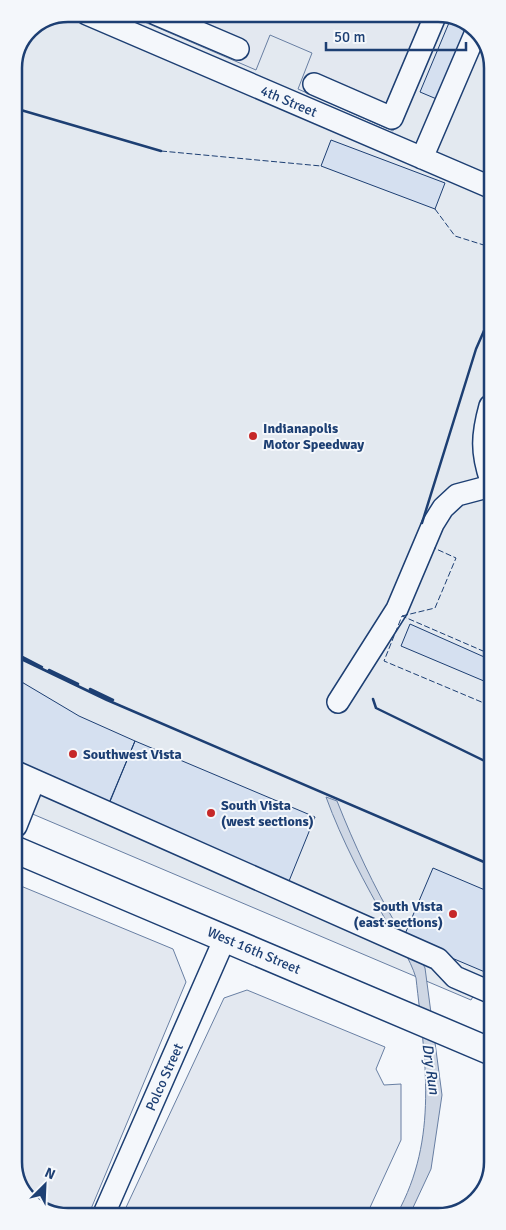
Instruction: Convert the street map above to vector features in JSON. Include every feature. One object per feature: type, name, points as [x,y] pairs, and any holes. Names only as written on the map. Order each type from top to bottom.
[{"type":"main road","name":"West 16th Street","points":[[22,853],[484,1049]]},
{"type":"street","name":"4th Street","points":[[106,22],[484,185]]},
{"type":"street","points":[[175,22],[238,49]]},
{"type":"street","points":[[314,84],[392,118],[432,23]]},
{"type":"street","points":[[422,158],[473,39]]},
{"type":"street","points":[[484,426],[482,450],[484,458]]},
{"type":"street","points":[[338,702],[397,609],[432,524],[442,508],[457,495],[484,488]]},
{"type":"street","points":[[22,791],[25,777],[438,959],[455,977],[484,990]]},
{"type":"street","name":"Polco Street","points":[[107,1207],[226,938]]},
{"type":"shaded area","name":"Indianapolis Motor Speedway","points":[[69,22],[440,23],[455,26],[465,32],[479,48],[484,69],[484,997],[475,993],[471,1000],[22,810],[23,66],[24,57],[30,43],[43,30],[51,26]]},
{"type":"shaded area","points":[[145,22],[437,23],[393,131],[298,89],[312,53],[270,35],[256,70]]},
{"type":"shaded area","points":[[22,887],[173,949],[186,982],[92,1207],[57,1206],[41,1198],[27,1182],[22,1161]]},
{"type":"shaded area","points":[[247,990],[385,1047],[376,1069],[384,1085],[401,1084],[401,1140],[370,1208],[126,1207],[224,998]]},
{"type":"water","name":"Dry Run","points":[[326,797],[337,801],[357,849],[380,896],[425,968],[442,1095],[431,1169],[413,1208],[400,1208],[419,1157],[424,1128],[425,1069],[416,978],[407,957],[379,909],[339,830]]},
{"type":"building","points":[[449,24],[465,32],[467,34],[439,100],[420,92]]},
{"type":"building","points":[[331,140],[445,183],[435,209],[321,166]]},
{"type":"building","points":[[410,624],[484,657],[484,681],[401,646]]},
{"type":"building","name":"Southwest Vista","points":[[22,682],[79,716],[135,741],[106,810],[22,770]]},
{"type":"building","name":"South Vista (west sections)","points":[[135,741],[315,817],[287,886],[107,809]]},
{"type":"building","name":"South Vista (east sections)","points":[[433,868],[484,890],[484,972],[407,939],[405,934]]},
{"type":"fence","points":[[161,151],[321,166]]},
{"type":"fence","points":[[435,209],[455,236],[484,245]]},
{"type":"fence","points":[[402,616],[435,608],[456,558],[434,548]]},
{"type":"fence","points":[[484,650],[483,651],[402,616],[384,661],[484,703]]},
{"type":"wall","points":[[23,111],[161,151]]},
{"type":"wall","points":[[422,523],[476,349],[484,331]]},
{"type":"wall","points":[[22,657],[42,667]]},
{"type":"wall","points":[[22,660],[107,700],[484,862]]},
{"type":"wall","points":[[49,670],[78,684]]},
{"type":"wall","points":[[90,689],[113,700]]},
{"type":"wall","points":[[373,699],[376,708],[484,761]]},
{"type":"place","name":"Indianapolis Motor Speedway","points":[[253,436]]},
{"type":"place","name":"Southwest Vista","points":[[73,754]]},
{"type":"place","name":"South Vista (west sections)","points":[[211,813]]},
{"type":"place","name":"South Vista (east sections)","points":[[453,914]]}]
